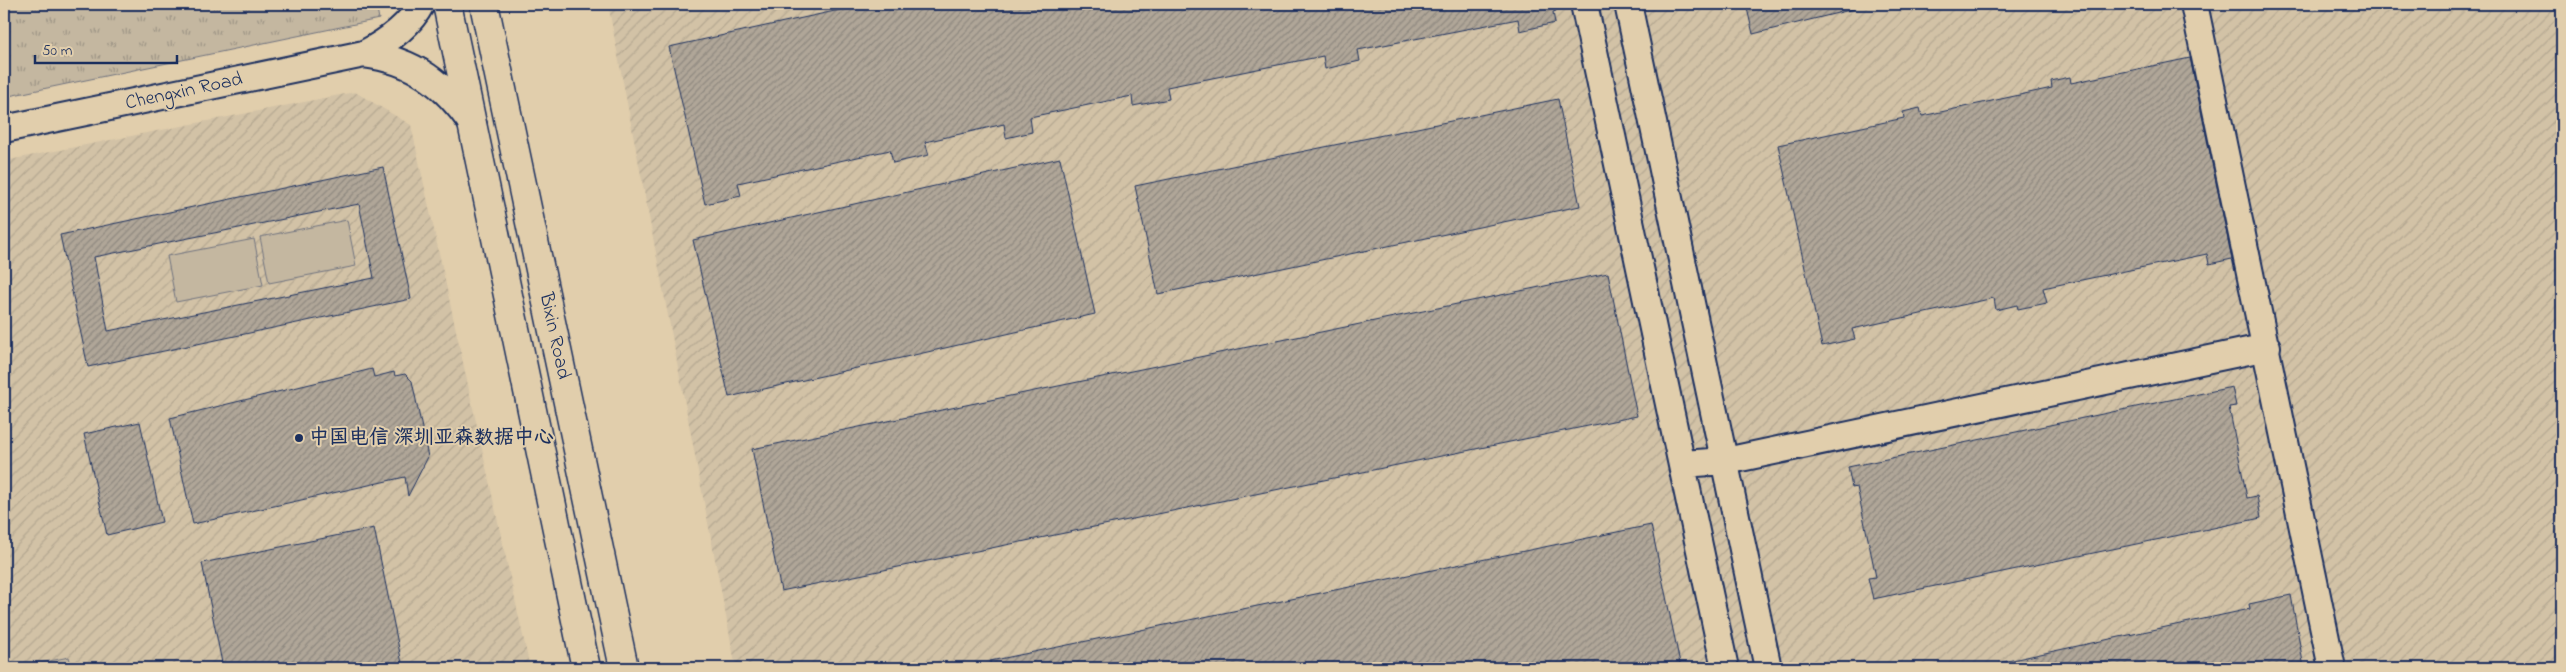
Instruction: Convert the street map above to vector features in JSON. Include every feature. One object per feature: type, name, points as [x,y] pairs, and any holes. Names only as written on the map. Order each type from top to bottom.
[{"type":"main road","name":"Bixin Road","points":[[447,4],[586,668]]},
{"type":"main road","name":"Bixin Road","points":[[484,4],[624,668]]},
{"type":"street","name":"Chengxin Road","points":[[4,130],[364,54],[384,43],[401,30],[421,4]]},
{"type":"street","points":[[1584,4],[1725,668]]},
{"type":"street","points":[[1628,4],[1726,461],[1768,668]]},
{"type":"street","points":[[2194,4],[2267,347],[2332,668]]},
{"type":"street","name":"Chengxin Road","points":[[364,54],[386,56],[410,66],[435,81],[456,100],[473,125]]},
{"type":"street","points":[[1682,464],[1726,461],[2267,347]]},
{"type":"shaded area","points":[[608,4],[2562,4],[2562,668],[736,668]]},
{"type":"shaded area","points":[[355,92],[411,125],[530,668],[4,668],[4,161]]},
{"type":"green space","points":[[4,4],[376,4],[379,19],[4,97]]},
{"type":"green space","points":[[347,220],[356,266],[269,283],[260,237]]},
{"type":"green space","points":[[254,239],[263,285],[176,302],[167,256]]},
{"type":"green space","points":[[69,657],[72,668],[16,668]]},
{"type":"building","points":[[867,4],[1556,4],[1556,11],[1553,12],[1555,23],[1520,31],[1518,19],[1358,50],[1360,61],[1325,69],[1323,56],[1167,87],[1169,99],[1133,106],[1132,96],[1030,117],[1032,132],[1006,138],[1004,124],[925,142],[929,155],[893,163],[890,150],[738,183],[741,196],[705,204],[669,47]]},
{"type":"building","points":[[1746,4],[1854,4],[1854,9],[1753,34]]},
{"type":"building","points":[[2190,58],[2232,259],[2209,264],[2207,254],[2043,288],[2047,303],[2018,309],[2017,305],[1996,310],[1994,298],[1852,329],[1855,339],[1822,346],[1778,145],[1904,118],[1903,112],[1920,108],[1922,116],[2052,88],[2051,81],[2070,77],[2071,83]]},
{"type":"building","points":[[1558,99],[1580,206],[1158,294],[1135,186]]},
{"type":"building","points":[[1060,158],[1095,314],[729,397],[693,240]]},
{"type":"building","points":[[383,167],[411,299],[88,367],[60,235]],"holes":[[[359,204],[374,278],[108,331],[94,257]]]},
{"type":"building","points":[[1608,273],[1637,416],[781,591],[752,449]]},
{"type":"building","name":"中国电信 深圳亚森数据中心","points":[[372,369],[374,377],[394,372],[395,376],[405,374],[412,381],[428,457],[408,496],[405,477],[193,524],[170,418]]},
{"type":"building","points":[[2232,387],[2236,406],[2229,407],[2247,498],[2257,496],[2261,518],[1873,599],[1868,578],[1876,577],[1857,487],[1852,488],[1848,467]]},
{"type":"building","points":[[140,422],[162,522],[107,535],[84,434]]},
{"type":"building","points":[[1651,525],[1681,668],[990,668],[990,661]]},
{"type":"building","points":[[374,528],[403,668],[223,668],[202,563]]},
{"type":"building","points":[[2291,595],[2304,668],[2004,668],[2003,662],[2250,609],[2249,604]]},
{"type":"place","name":"中国电信 深圳亚森数据中心","points":[[299,438]]}]
